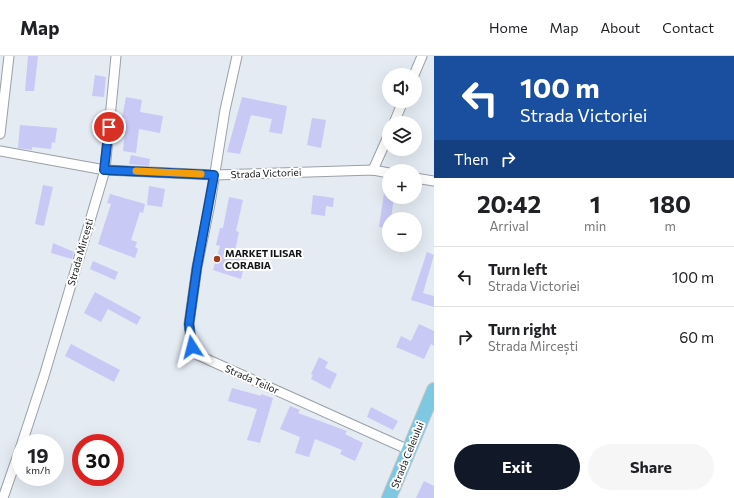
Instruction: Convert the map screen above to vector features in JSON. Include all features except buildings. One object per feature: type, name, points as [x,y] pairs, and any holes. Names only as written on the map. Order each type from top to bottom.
[{"type":"main road","name":"Strada Celeiului","points":[[390,498],[434,390]]},
{"type":"street","points":[[0,134],[9,56]]},
{"type":"street","name":"Strada Mircești","points":[[24,434],[46,369],[104,170],[116,56]]},
{"type":"street","name":"Strada Teilor","points":[[237,56],[225,110],[197,267],[189,324],[192,347],[198,355],[409,450]]},
{"type":"street","points":[[417,68],[422,56]]},
{"type":"street","points":[[373,170],[382,150]]},
{"type":"street","name":"Strada Victoriei","points":[[0,151],[104,170],[214,175],[373,170],[382,172]]},
{"type":"street","points":[[422,179],[434,181]]},
{"type":"street","name":"Strada Mircești","points":[[3,498],[12,471]]},
{"type":"slow traffic","points":[[136,171],[201,174]]},
{"type":"place","name":"MARKET ILISAR CORABIA","points":[[217,259]]},
{"type":"route","points":[[109,127],[104,170],[214,175],[210,204],[197,267],[189,324],[192,347]]}]
